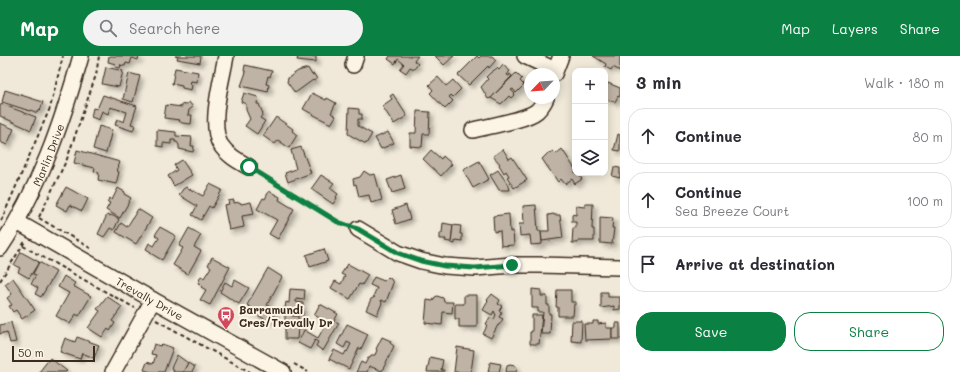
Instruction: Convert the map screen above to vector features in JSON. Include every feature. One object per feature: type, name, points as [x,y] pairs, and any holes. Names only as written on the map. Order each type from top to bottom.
[{"type":"street","name":"Marlin Drive","points":[[0,248],[17,222],[39,177],[60,125],[81,56]]},
{"type":"street","points":[[226,56],[216,113],[215,128],[220,144],[232,157],[249,167]]},
{"type":"street","points":[[525,56],[547,68]]},
{"type":"street","points":[[556,68],[561,56]]},
{"type":"street","points":[[473,130],[522,118],[536,112],[542,104]]},
{"type":"street","name":"Trevally Drive","points":[[17,222],[283,372]]},
{"type":"street","points":[[358,229],[398,253],[421,261],[445,266],[475,268],[512,265],[539,265],[620,268]]},
{"type":"street","points":[[113,372],[153,300]]},
{"type":"path","points":[[0,222],[50,108],[63,56]]},
{"type":"path","points":[[0,281],[32,231],[67,159],[96,75],[99,56]]},
{"type":"path","points":[[249,167],[338,222],[358,229]]},
{"type":"building","points":[[109,56],[139,56],[138,60],[132,58],[130,64],[126,63],[125,66],[121,65],[120,68],[115,67],[116,64],[108,62]]},
{"type":"building","points":[[175,56],[201,56],[200,63],[177,59],[178,57]]},
{"type":"building","points":[[298,56],[316,56],[316,62],[297,60]]},
{"type":"building","points":[[390,56],[418,56],[414,61],[418,64],[414,69],[410,67],[406,73],[400,69],[404,64],[398,59],[395,64],[388,59]]},
{"type":"building","points":[[435,56],[454,56],[444,65]]},
{"type":"building","points":[[477,56],[479,58],[481,56],[492,56],[496,60],[469,85],[458,75]]},
{"type":"building","points":[[593,56],[620,56],[620,71],[613,67],[611,70],[605,67],[606,64]]},
{"type":"building","points":[[245,65],[272,71],[270,77],[268,76],[266,84],[269,85],[268,92],[241,86],[246,72],[244,71]]},
{"type":"building","points":[[503,65],[510,71],[507,75],[509,76],[510,74],[512,76],[491,98],[488,99],[481,87],[488,79],[486,77],[490,73],[497,68],[499,70]]},
{"type":"building","points":[[106,67],[123,71],[119,87],[102,84]]},
{"type":"building","points":[[175,68],[198,72],[197,82],[191,81],[191,90],[172,84]]},
{"type":"building","points":[[308,68],[312,75],[314,74],[317,79],[314,81],[313,80],[295,93],[287,82],[288,78],[298,71]]},
{"type":"building","points":[[129,73],[140,76],[133,102],[123,99]]},
{"type":"building","points":[[516,73],[522,79],[520,81],[524,85],[516,93],[513,89],[511,90],[515,94],[511,98],[509,96],[501,104],[491,98]]},
{"type":"building","points":[[438,77],[446,86],[453,80],[461,89],[453,97],[451,95],[449,97],[453,101],[445,109],[430,93],[433,90],[429,85]]},
{"type":"building","points":[[608,83],[620,88],[620,95],[615,102],[608,99]]},
{"type":"building","points":[[5,90],[43,102],[40,111],[38,110],[37,113],[2,102]]},
{"type":"building","points":[[244,93],[258,97],[257,104],[259,104],[263,114],[260,118],[265,121],[257,134],[245,126],[250,119],[246,110],[246,104],[241,102]]},
{"type":"building","points":[[312,93],[336,103],[331,113],[336,116],[331,124],[303,109]]},
{"type":"building","points":[[393,94],[407,116],[394,124],[382,106],[392,99],[390,96]]},
{"type":"building","points":[[103,95],[137,106],[131,124],[135,125],[133,131],[115,125],[117,119],[124,122],[127,112],[110,107],[108,114],[102,111],[99,120],[91,117],[93,108],[97,109]]},
{"type":"building","points":[[189,102],[193,107],[189,110],[188,115],[192,115],[191,124],[182,123],[179,121],[180,120],[164,118],[166,105],[182,107],[182,104],[185,105]]},
{"type":"building","points":[[1,104],[36,117],[31,130],[0,116]]},
{"type":"building","points":[[349,108],[359,109],[359,114],[362,114],[362,119],[358,119],[358,126],[372,134],[366,144],[348,134]]},
{"type":"building","points":[[417,111],[430,112],[429,134],[423,134],[422,147],[410,146],[410,133],[416,133]]},
{"type":"building","points":[[276,117],[293,129],[292,131],[297,135],[289,148],[278,140],[275,144],[263,136]]},
{"type":"building","points":[[0,123],[14,129],[7,145],[0,142]]},
{"type":"building","points":[[99,126],[112,130],[106,153],[93,149]]},
{"type":"building","points":[[157,130],[176,132],[176,136],[192,137],[191,146],[194,146],[193,152],[179,149],[179,145],[175,142],[175,140],[171,140],[171,144],[163,143],[163,147],[157,146]]},
{"type":"building","points":[[388,132],[394,143],[381,149],[375,138]]},
{"type":"building","points":[[618,134],[620,135],[620,151],[614,150]]},
{"type":"building","points":[[301,147],[311,173],[288,182],[285,173],[296,169],[291,150]]},
{"type":"building","points":[[503,149],[509,159],[512,157],[527,180],[514,188],[507,177],[509,176],[506,171],[504,173],[499,165],[500,164],[493,156]]},
{"type":"building","points":[[562,149],[572,164],[572,176],[580,176],[582,179],[575,184],[572,179],[565,184],[561,179],[558,182],[542,159],[549,152],[550,153],[553,151],[556,154]]},
{"type":"building","points":[[77,150],[120,162],[117,171],[119,172],[116,184],[98,180],[99,173],[94,172],[95,168],[74,163]]},
{"type":"building","points":[[431,150],[441,159],[443,156],[452,164],[441,176],[423,159]]},
{"type":"building","points":[[182,160],[192,175],[174,186],[168,176],[177,170],[174,165]]},
{"type":"building","points":[[479,161],[489,179],[473,188],[463,170]]},
{"type":"building","points":[[614,167],[620,168],[620,178],[612,176]]},
{"type":"building","points":[[498,170],[509,186],[510,190],[499,190],[490,175]]},
{"type":"building","points":[[364,171],[370,175],[375,174],[382,200],[371,203],[369,195],[359,197],[356,184],[354,185],[353,179],[360,177]]},
{"type":"building","points":[[321,175],[334,183],[330,188],[338,194],[333,204],[311,189]]},
{"type":"building","points":[[401,175],[405,189],[392,193],[387,180]]},
{"type":"building","points":[[210,184],[222,190],[212,208],[209,206],[201,220],[192,215],[197,206],[179,195],[186,187],[203,196]]},
{"type":"building","points":[[66,187],[88,199],[82,211],[70,205],[67,211],[56,205]]},
{"type":"building","points":[[118,188],[131,198],[120,218],[106,210],[110,203],[107,202],[110,198],[112,200]]},
{"type":"building","points":[[269,191],[280,197],[279,200],[294,209],[278,239],[269,234],[277,220],[257,209]]},
{"type":"building","points":[[234,200],[234,203],[240,202],[241,204],[251,202],[254,214],[242,216],[244,227],[229,230],[224,205],[229,204],[228,201]]},
{"type":"building","points":[[585,204],[593,204],[592,229],[594,229],[594,241],[578,241],[578,243],[572,243],[573,228],[576,228],[576,222],[572,222],[572,214],[576,215],[576,206],[585,207]]},
{"type":"building","points":[[406,205],[410,219],[396,224],[392,210]]},
{"type":"building","points":[[536,205],[538,231],[541,231],[542,244],[531,245],[530,235],[520,236],[519,224],[524,224],[523,206]]},
{"type":"building","points":[[138,209],[152,218],[136,244],[116,232],[121,223],[127,227]]},
{"type":"building","points":[[509,214],[510,232],[513,231],[514,245],[501,246],[500,231],[494,232],[493,216]]},
{"type":"building","points":[[107,215],[111,215],[119,219],[114,230],[110,228],[104,237],[98,234]]},
{"type":"building","points":[[548,215],[560,215],[563,238],[542,241],[541,231],[549,231]]},
{"type":"building","points":[[600,217],[613,218],[612,228],[614,228],[612,244],[600,243]]},
{"type":"building","points":[[443,223],[453,225],[451,243],[445,241],[446,239],[440,239]]},
{"type":"building","points":[[453,225],[461,226],[460,234],[462,234],[462,241],[455,240],[455,244],[451,243]]},
{"type":"building","points":[[160,227],[176,236],[162,260],[146,249],[149,243],[154,246],[159,238],[155,235]]},
{"type":"building","points":[[189,228],[201,235],[194,247],[201,251],[188,274],[173,265],[183,248],[179,246]]},
{"type":"building","points":[[324,249],[328,261],[310,267],[306,255]]},
{"type":"building","points":[[21,252],[39,262],[29,278],[18,272],[20,268],[14,265]]},
{"type":"building","points":[[212,257],[230,267],[210,305],[200,300],[206,290],[198,283],[201,276],[204,278],[211,267],[208,265]]},
{"type":"building","points":[[39,262],[56,272],[41,297],[35,294],[38,288],[31,284],[36,275],[33,274]]},
{"type":"building","points":[[348,264],[368,275],[362,285],[359,284],[350,299],[331,288],[335,281],[341,284],[345,276],[341,274]]},
{"type":"building","points":[[268,268],[282,277],[267,305],[277,310],[270,322],[250,311],[252,308],[247,305]]},
{"type":"building","points":[[64,276],[75,283],[73,286],[91,296],[79,316],[76,314],[70,324],[56,316],[69,293],[58,287]]},
{"type":"building","points":[[374,277],[384,281],[388,277],[393,283],[386,302],[381,300],[382,303],[377,315],[366,310],[371,299],[375,297],[373,296],[377,288],[370,285]]},
{"type":"building","points":[[13,278],[35,310],[22,319],[16,310],[13,312],[9,306],[12,305],[7,298],[12,294],[5,284]]},
{"type":"building","points":[[235,280],[249,288],[239,304],[220,292],[225,282],[232,286]]},
{"type":"building","points":[[290,289],[305,290],[304,300],[296,299],[296,302],[303,303],[303,315],[292,315],[298,316],[298,320],[303,320],[303,328],[298,328],[297,339],[285,339],[285,315],[283,315],[283,308],[285,308],[286,302],[289,303]]},
{"type":"building","points":[[532,289],[541,290],[541,296],[547,296],[549,314],[551,314],[550,334],[541,334],[543,312],[538,312],[538,308],[532,308]]},
{"type":"building","points":[[557,290],[571,290],[571,302],[576,302],[576,304],[574,304],[573,316],[558,316],[558,307],[556,307]]},
{"type":"building","points":[[601,292],[608,292],[608,297],[620,297],[620,309],[614,310],[614,306],[601,308]]},
{"type":"building","points":[[492,294],[500,300],[498,304],[502,306],[499,311],[502,312],[499,317],[503,319],[491,338],[483,334],[490,317],[494,319],[496,315],[494,311],[492,315],[483,310],[488,301],[487,300]]},
{"type":"building","points":[[464,295],[477,295],[477,327],[459,327],[459,319],[455,319],[455,304],[464,304]]},
{"type":"building","points":[[107,296],[122,307],[112,321],[115,323],[110,331],[108,329],[102,337],[88,328],[100,311],[97,309]]},
{"type":"building","points":[[437,296],[443,298],[444,302],[453,302],[452,313],[443,312],[442,325],[425,323],[427,300],[433,301]]},
{"type":"building","points":[[320,304],[338,314],[334,321],[339,323],[323,351],[316,346],[318,342],[315,340],[310,349],[298,343],[304,330],[318,338],[327,322],[314,315]]},
{"type":"building","points":[[532,315],[542,315],[539,344],[530,344]]},
{"type":"building","points":[[572,321],[582,321],[581,342],[571,341]]},
{"type":"building","points":[[593,321],[598,321],[598,324],[606,323],[606,328],[612,328],[612,339],[585,340],[584,324],[593,324]]},
{"type":"building","points":[[11,322],[16,342],[10,343],[7,332],[0,334],[0,325]]},
{"type":"building","points":[[616,323],[620,323],[620,339],[612,339],[612,328],[616,328]]},
{"type":"building","points":[[347,324],[368,334],[361,349],[359,348],[349,369],[329,359],[334,350],[344,355],[346,351],[347,352],[351,344],[347,342],[344,348],[337,344]]},
{"type":"building","points":[[77,337],[99,345],[94,358],[82,353],[80,359],[60,352],[65,338],[75,342]]},
{"type":"building","points":[[382,337],[391,341],[390,343],[394,346],[382,371],[369,366],[367,372],[356,372],[361,362],[365,364],[371,355],[375,355],[376,349]]},
{"type":"building","points":[[154,344],[160,346],[162,344],[173,348],[164,372],[151,372],[144,370],[147,362],[153,364],[156,355],[151,354]]},
{"type":"building","points":[[457,347],[474,350],[471,372],[454,372]]},
{"type":"building","points":[[177,355],[188,363],[183,372],[173,372],[174,370],[171,368]]},
{"type":"building","points":[[430,357],[443,360],[441,370],[444,370],[443,372],[427,372]]},
{"type":"building","points":[[50,358],[67,371],[39,372]]},
{"type":"building","points":[[490,362],[501,364],[499,372],[488,372]]},
{"type":"building","points":[[188,363],[195,367],[192,372],[183,372]]},
{"type":"building","points":[[507,365],[515,365],[517,368],[516,372],[506,372]]},
{"type":"place","name":"Barramundi Cres/Trevally Dr","points":[[226,330]]},
{"type":"route","points":[[249,167],[338,222],[358,229],[398,253],[421,261],[445,266],[475,268],[512,265]]}]
